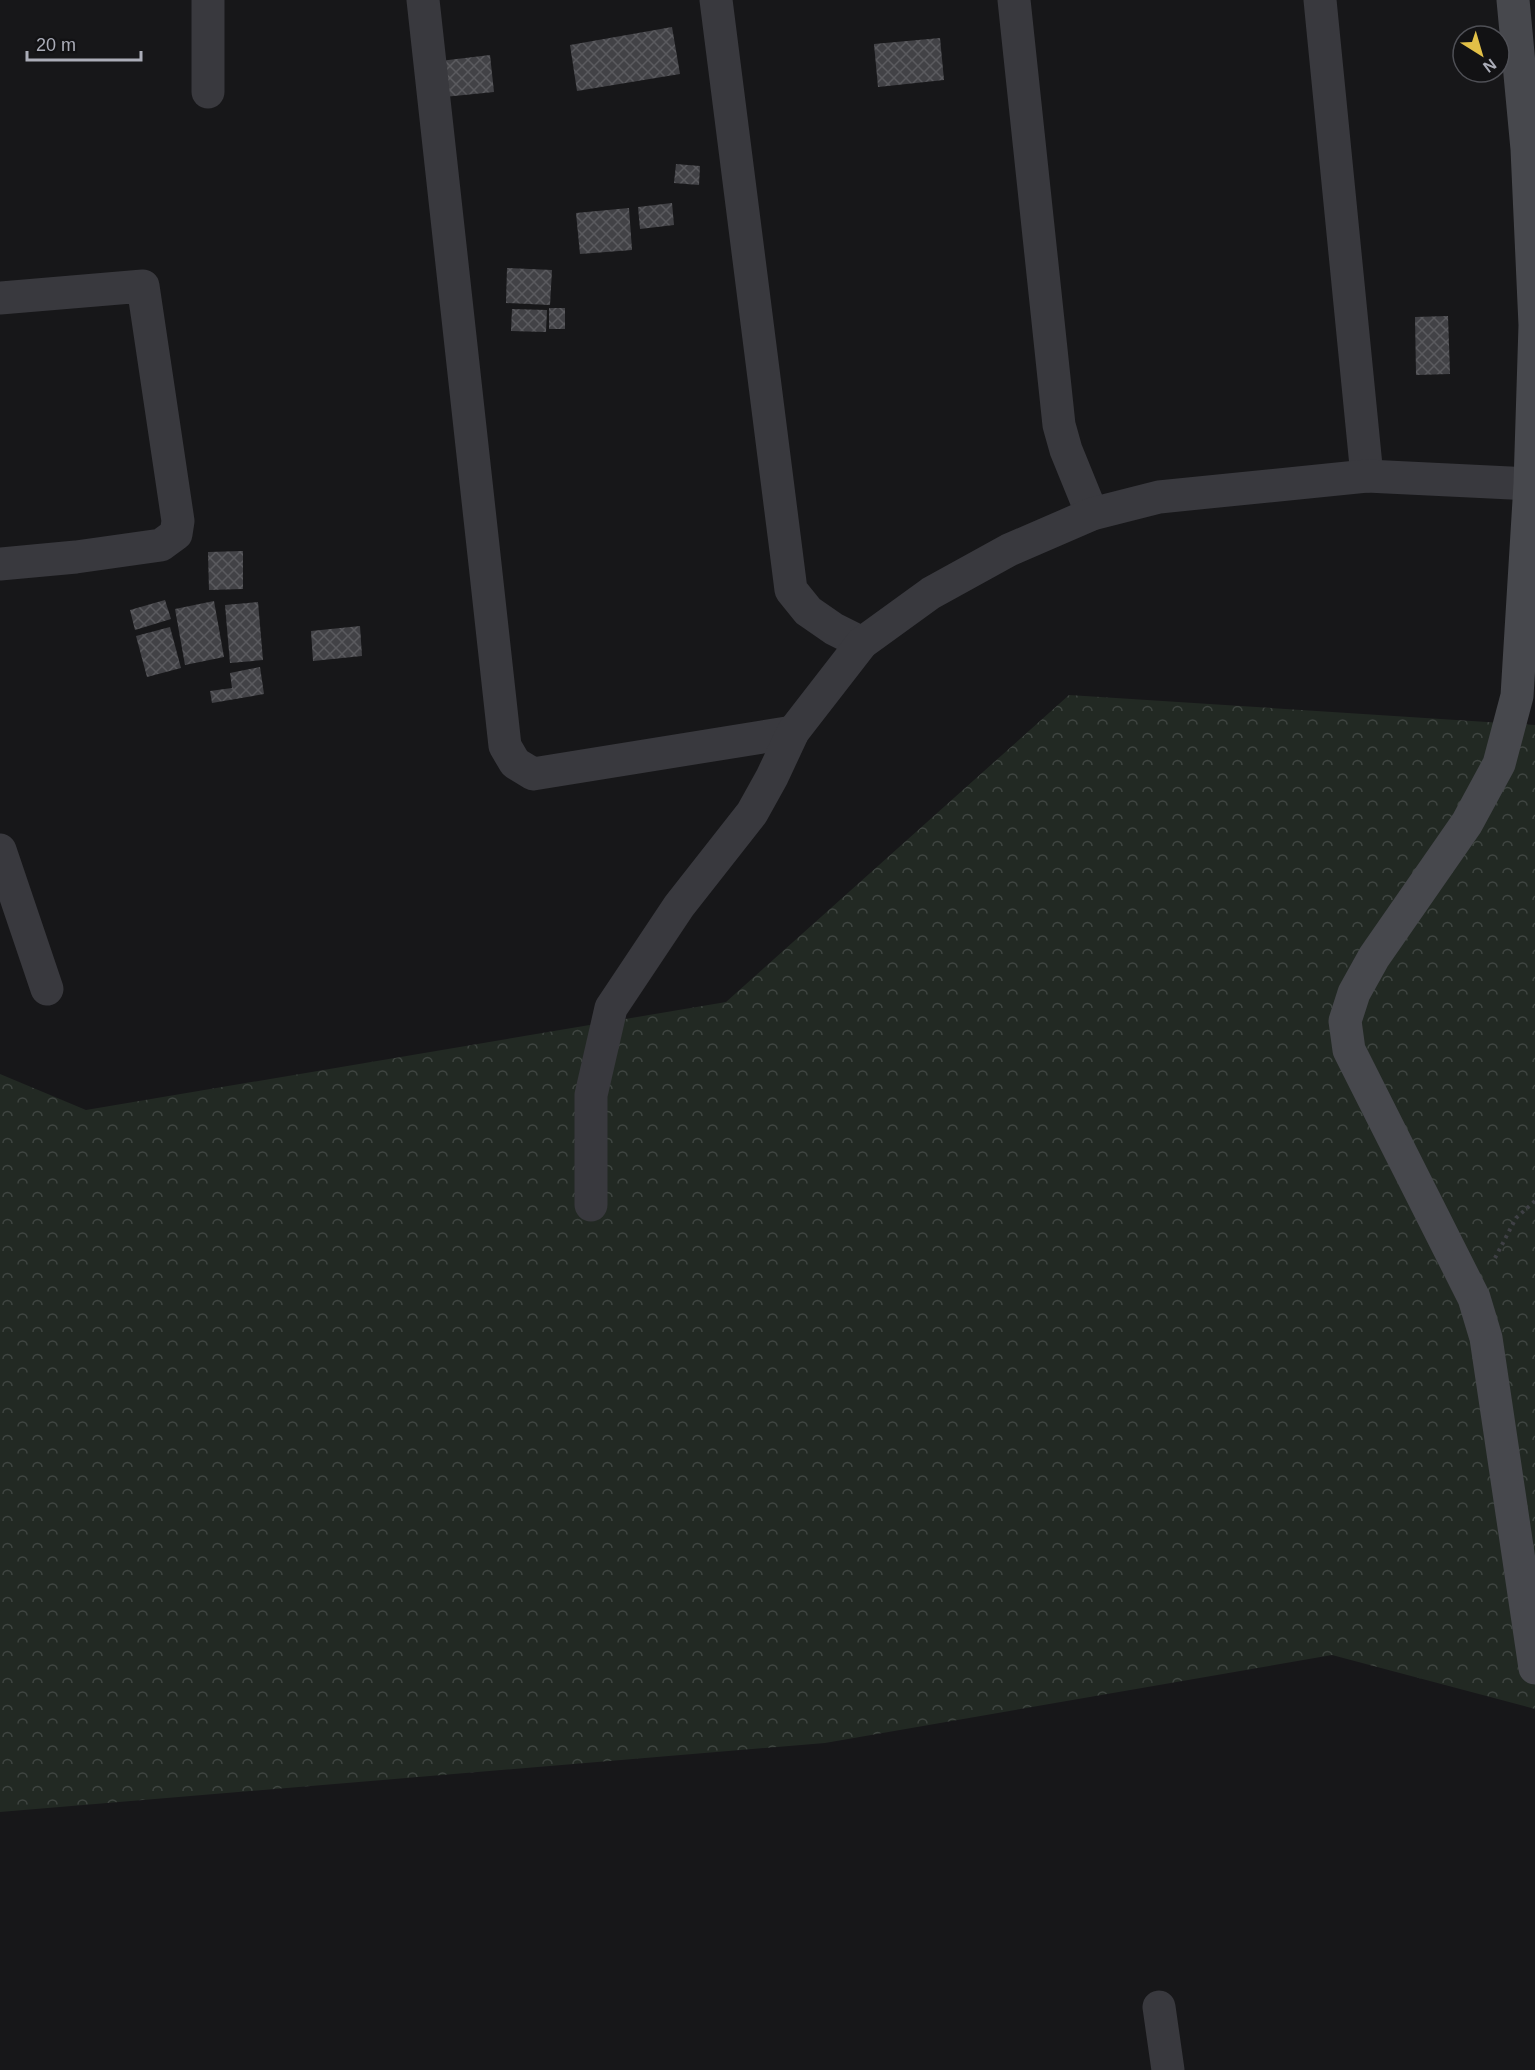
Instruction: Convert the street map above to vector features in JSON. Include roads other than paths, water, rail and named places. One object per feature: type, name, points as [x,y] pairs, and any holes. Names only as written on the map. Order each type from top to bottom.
[{"type":"street","points":[[208,0],[208,92]]},
{"type":"street","points":[[423,0],[505,746],[515,763],[533,774],[794,732]]},
{"type":"street","points":[[716,0],[791,590],[808,611],[834,629],[862,643]]},
{"type":"street","points":[[1014,0],[1059,425],[1066,450],[1092,514]]},
{"type":"street","points":[[1320,0],[1368,476]]},
{"type":"street","points":[[1521,14],[1535,325],[1530,484],[1517,696],[1499,764],[1467,823],[1374,957],[1354,993],[1345,1022],[1349,1050],[1474,1298],[1486,1338],[1535,1668]]},
{"type":"street","points":[[0,298],[143,286],[178,521],[176,534],[161,545],[76,557],[0,564]]},
{"type":"street","points":[[591,1205],[591,1095],[610,1008],[679,906],[752,813],[794,732],[862,643],[931,593],[1009,550],[1092,514],[1159,497],[1368,476],[1530,484]]},
{"type":"street","points":[[0,850],[47,989]]},
{"type":"street","points":[[1159,2007],[1168,2070]]}]
